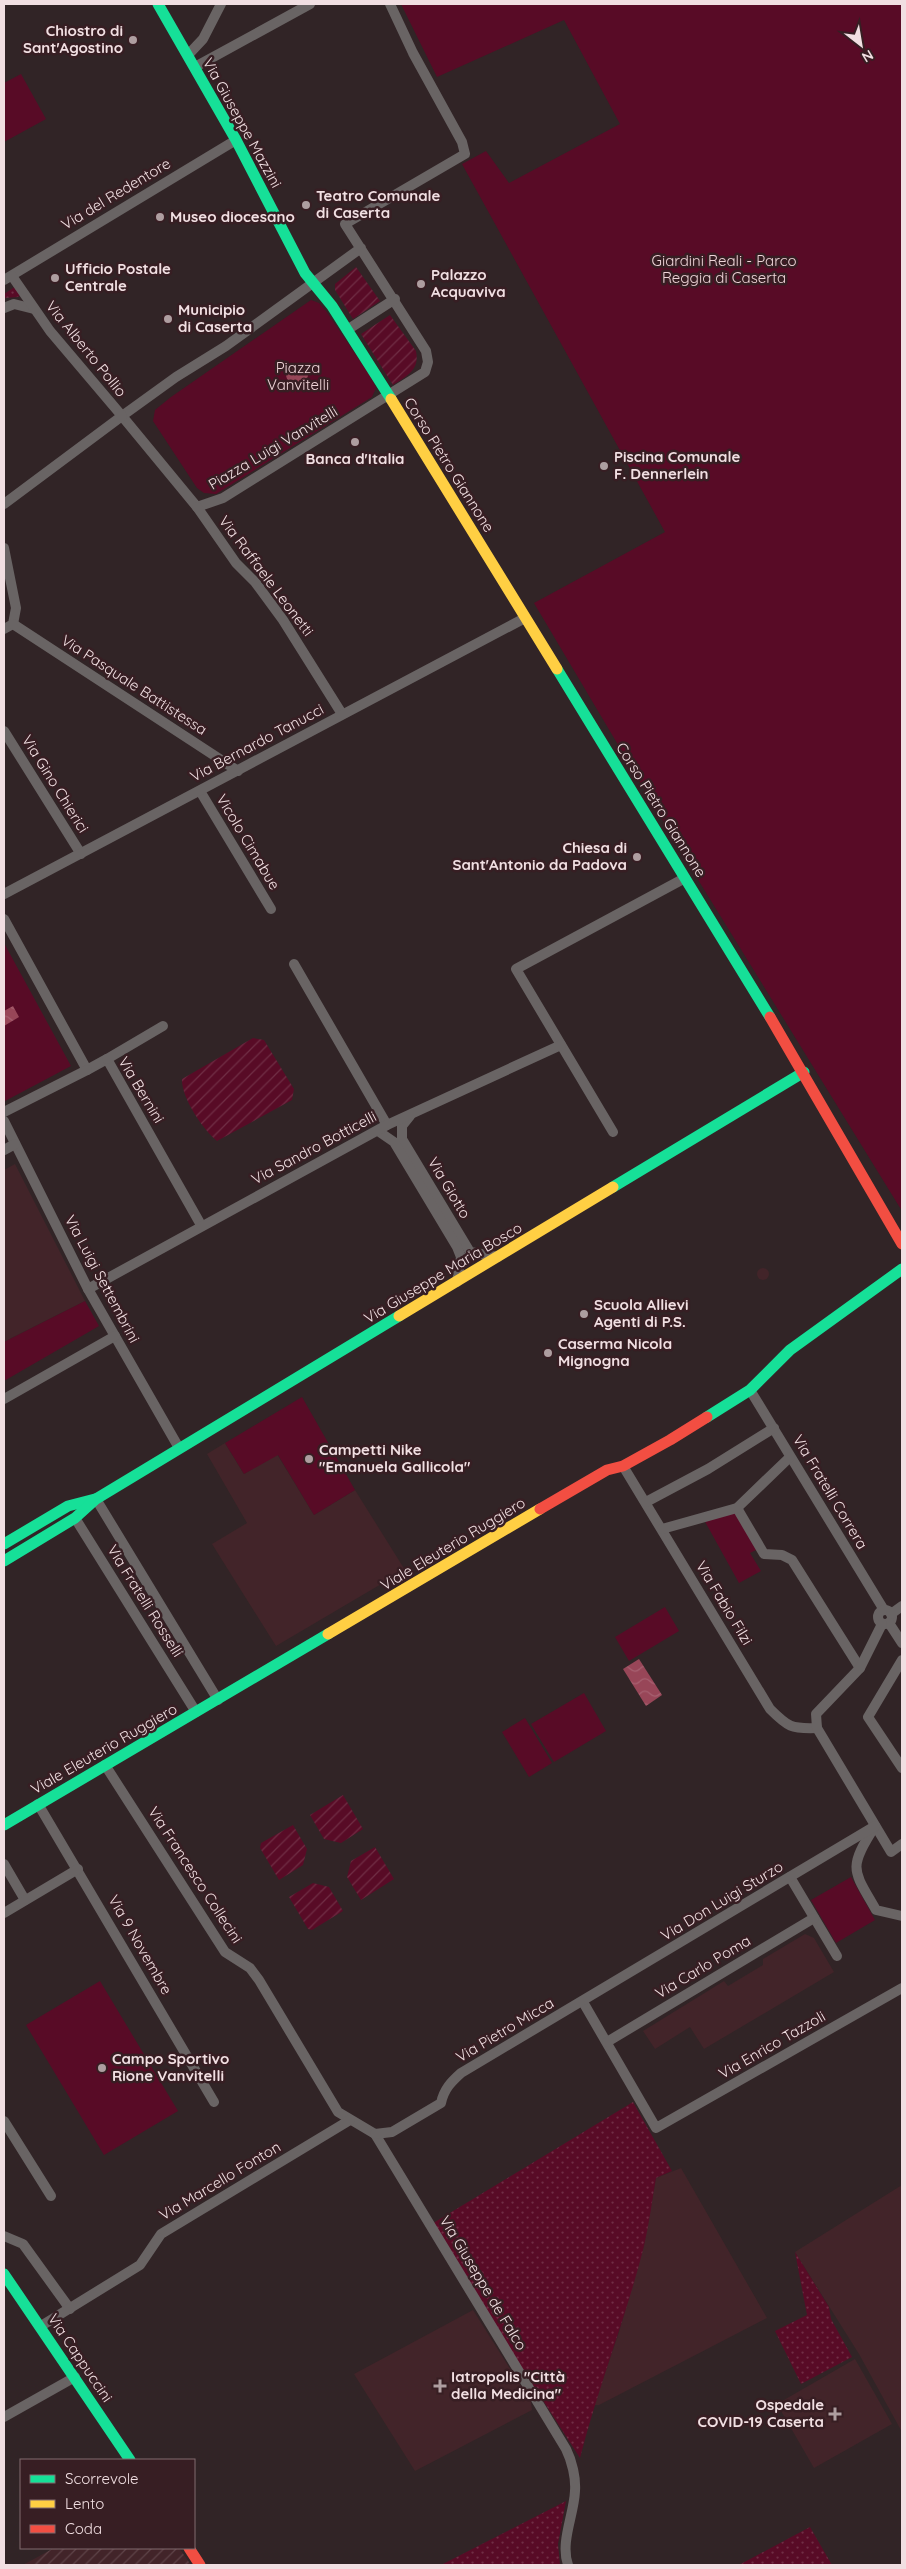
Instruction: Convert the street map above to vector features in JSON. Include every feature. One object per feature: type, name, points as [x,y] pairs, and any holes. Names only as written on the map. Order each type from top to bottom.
[{"type":"street","name":"Via Giuseppe Mazzini","points":[[158,4],[236,140],[311,286]]},
{"type":"street","points":[[188,55],[206,34],[221,4]]},
{"type":"street","points":[[195,66],[310,4]]},
{"type":"street","points":[[4,504],[122,416],[311,286],[361,248],[345,224],[465,154],[462,142],[413,53],[390,4]]},
{"type":"street","name":"Via del Redentore","points":[[8,278],[236,140]]},
{"type":"street","name":"Piazza Luigi Vanvitelli","points":[[196,508],[222,498],[425,372],[428,362],[426,351],[395,299],[361,248]]},
{"type":"street","name":"Via Alberto Pollio","points":[[8,278],[122,416]]},
{"type":"street","points":[[311,286],[347,330],[388,395]]},
{"type":"street","points":[[347,330],[395,299]]},
{"type":"street","points":[[4,308],[14,304],[31,305]]},
{"type":"street","name":"Corso Pietro Giannone","points":[[388,395],[804,1072],[902,1244]]},
{"type":"street","points":[[122,416],[196,508]]},
{"type":"street","name":"Via Raffaele Leonetti","points":[[196,508],[236,563],[255,582],[283,620],[342,714]]},
{"type":"street","points":[[4,548],[16,608],[8,626]]},
{"type":"street","name":"Via Bernardo Tanucci","points":[[4,894],[525,618]]},
{"type":"street","name":"Via Pasquale Battistessa","points":[[8,626],[238,771]]},
{"type":"street","name":"Via Gino Chierici","points":[[4,731],[81,854]]},
{"type":"street","name":"Vicolo Cimabue","points":[[200,790],[271,909]]},
{"type":"street","points":[[613,1132],[516,969],[685,878]]},
{"type":"street","points":[[4,919],[87,1070]]},
{"type":"street","name":"Via Giotto","points":[[294,964],[383,1128],[394,1142],[457,1248],[461,1257],[457,1282]]},
{"type":"street","points":[[107,1059],[163,1026]]},
{"type":"street","name":"Via Sandro Botticelli","points":[[86,1286],[199,1223],[383,1128],[561,1045]]},
{"type":"street","name":"Via Bernini","points":[[4,1112],[107,1059],[199,1223]]},
{"type":"street","name":"Via Giuseppe Maria Bosco","points":[[4,1561],[75,1518],[96,1498],[804,1072]]},
{"type":"street","name":"Via Giotto","points":[[413,1114],[402,1126],[402,1139],[470,1252],[499,1257]]},
{"type":"street","name":"Via Luigi Settembrini","points":[[4,1121],[86,1286],[179,1448]]},
{"type":"street","points":[[4,1150],[15,1144]]},
{"type":"street","name":"Viale Eleuterio Ruggiero","points":[[4,1825],[606,1470],[623,1466],[694,1426],[750,1390],[790,1350],[902,1269]]},
{"type":"street","points":[[4,1399],[115,1336]]},
{"type":"street","name":"Via Fratelli Correra","points":[[750,1390],[902,1644]]},
{"type":"street","points":[[646,1502],[708,1469],[774,1428]]},
{"type":"street","points":[[662,1529],[737,1508],[790,1457]]},
{"type":"street","name":"Via Fabio Filzi","points":[[623,1466],[770,1709],[786,1726],[798,1729],[817,1728]]},
{"type":"street","name":"Via Giuseppe Maria Bosco","points":[[4,1544],[68,1506],[96,1498]]},
{"type":"street","name":"Via Fratelli Rosselli","points":[[96,1498],[218,1700]]},
{"type":"street","name":"Via Fratelli Rosselli","points":[[68,1506],[196,1712]]},
{"type":"street","points":[[737,1508],[764,1554],[782,1555],[792,1560],[860,1668]]},
{"type":"street","points":[[902,1606],[886,1618],[860,1668],[816,1714],[815,1720],[817,1728],[891,1852],[902,1844]]},
{"type":"street","points":[[902,1660],[868,1717],[902,1768]]},
{"type":"street","name":"Via Francesco Collecini","points":[[105,1765],[225,1952],[250,1968],[338,2112],[374,2134]]},
{"type":"street","name":"Via 9 Novembre","points":[[38,1804],[214,2102]]},
{"type":"street","points":[[875,1826],[858,1852],[856,1874],[876,1910],[902,1916]]},
{"type":"street","name":"Via Don Luigi Sturzo","points":[[583,2002],[875,1826]]},
{"type":"street","points":[[4,1864],[25,1900]]},
{"type":"street","points":[[4,1913],[78,1869]]},
{"type":"street","points":[[790,1877],[837,1956]]},
{"type":"street","name":"Via Carlo Poma","points":[[607,2042],[814,1918]]},
{"type":"street","name":"Via Enrico Tazzoli","points":[[607,2042],[656,2128],[902,1988]]},
{"type":"street","points":[[583,2002],[607,2042]]},
{"type":"street","name":"Via Pietro Micca","points":[[374,2134],[392,2132],[441,2103],[444,2092],[450,2082],[461,2073],[583,2002]]},
{"type":"street","points":[[4,2120],[51,2196]]},
{"type":"street","name":"Via Marcello Fonton","points":[[41,2326],[140,2265],[161,2234],[350,2120]]},
{"type":"street","name":"Via Giuseppe de Falco","points":[[374,2134],[571,2459],[576,2490],[566,2545],[568,2565]]},
{"type":"street","points":[[4,2236],[22,2244],[70,2309]]},
{"type":"street","name":"Via Cappuccini","points":[[4,2274],[129,2459]]},
{"type":"street","points":[[4,2417],[75,2378]]},
{"type":"street","points":[[190,2549],[200,2565]]},
{"type":"shaded area","points":[[15,1164],[85,1301],[4,1342],[4,1170]]},
{"type":"shaded area","points":[[763,1268],[769,1274],[763,1280],[757,1274]]},
{"type":"shaded area","points":[[225,1443],[244,1474],[277,1454],[314,1515],[355,1490],[405,1570],[276,1646],[212,1544],[247,1523],[207,1454]]},
{"type":"shaded area","points":[[805,1934],[814,1938],[834,1972],[704,2049],[690,2027],[655,2049],[643,2031],[724,1981],[728,1986],[763,1965],[763,1959]]},
{"type":"shaded area","points":[[681,2168],[767,2318],[599,2405],[594,2405],[619,2332],[644,2245],[656,2178]]},
{"type":"shaded area","points":[[902,2185],[902,2432],[859,2354],[795,2252]]},
{"type":"shaded area","name":"Iatropolis \"Città della Medicina\"","points":[[473,2310],[531,2402],[532,2410],[415,2471],[354,2374]]},
{"type":"shaded area","name":"Ospedale COVID-19 Caserta","points":[[855,2359],[892,2424],[814,2468],[777,2404]]},
{"type":"shaded area","points":[[52,2549],[180,2549],[191,2565],[23,2565]]},
{"type":"green space","name":"Giardini Reali - Parco Reggia di Caserta","points":[[401,4],[902,4],[902,1211],[697,878],[534,603],[665,532],[462,164],[486,151],[509,183],[620,124],[564,20],[437,77]]},
{"type":"green space","points":[[21,74],[46,119],[4,142],[4,83]]},
{"type":"green space","points":[[356,267],[380,301],[353,319],[335,290],[335,284]]},
{"type":"green space","points":[[16,286],[21,295],[4,298],[4,294]]},
{"type":"green space","name":"Piazza Vanvitelli","points":[[311,300],[319,303],[326,311],[371,377],[376,388],[372,397],[216,494],[204,493],[197,488],[153,421],[155,410]]},
{"type":"green space","points":[[390,315],[416,351],[417,358],[411,372],[393,385],[361,334]]},
{"type":"green space","points":[[4,943],[71,1066],[5,1101],[4,1099]]},
{"type":"green space","points":[[253,1038],[264,1040],[294,1089],[292,1100],[217,1141],[205,1129],[194,1113],[185,1095],[182,1079]]},
{"type":"green space","points":[[85,1301],[99,1326],[4,1381],[4,1342]]},
{"type":"green space","name":"Campetti Nike \"Emanuela Gallicola\"","points":[[302,1397],[355,1490],[314,1515],[278,1455],[244,1474],[225,1443]]},
{"type":"green space","points":[[737,1508],[760,1548],[750,1553],[761,1571],[739,1583],[703,1518]]},
{"type":"green space","points":[[665,1607],[679,1631],[629,1661],[615,1637]]},
{"type":"green space","points":[[584,1693],[606,1731],[554,1762],[531,1724]]},
{"type":"green space","points":[[525,1718],[552,1763],[529,1777],[502,1732]]},
{"type":"green space","points":[[343,1795],[363,1829],[341,1843],[324,1839],[310,1815]]},
{"type":"green space","points":[[293,1825],[307,1849],[303,1865],[279,1880],[260,1848],[261,1843]]},
{"type":"green space","points":[[375,1847],[394,1879],[361,1900],[347,1877],[351,1861]]},
{"type":"green space","points":[[851,1877],[875,1920],[836,1943],[811,1900]]},
{"type":"green space","points":[[313,1883],[329,1887],[343,1911],[312,1930],[308,1929],[289,1897]]},
{"type":"green space","name":"Campo Sportivo Rione Vanvitelli","points":[[100,1981],[178,2111],[104,2155],[26,2025]]},
{"type":"green space","points":[[633,2102],[672,2171],[656,2178],[646,2238],[637,2273],[580,2458],[430,2225]]},
{"type":"green space","points":[[795,2252],[829,2307],[831,2319],[852,2357],[801,2384],[775,2331],[807,2315]]},
{"type":"green space","points":[[566,2501],[558,2544],[560,2565],[441,2565]]},
{"type":"green space","points":[[810,2527],[832,2565],[739,2565]]},
{"type":"water","points":[[297,363],[305,366],[308,374],[305,382],[297,385],[289,382],[286,374],[289,366]]},
{"type":"water","points":[[13,1006],[19,1017],[4,1026],[4,1011]]},
{"type":"water","points":[[639,1659],[662,1695],[646,1706],[623,1669]]},
{"type":"traffic: fast","points":[[158,4],[236,140],[305,273],[332,306],[391,399]]},
{"type":"traffic: fast","points":[[557,669],[770,1017]]},
{"type":"traffic: fast","points":[[613,1187],[804,1072]]},
{"type":"traffic: fast","points":[[707,1417],[750,1390],[790,1350],[902,1269]]},
{"type":"traffic: fast","points":[[4,1561],[75,1518],[96,1499],[399,1316]]},
{"type":"traffic: fast","points":[[4,1544],[68,1506],[95,1499]]},
{"type":"traffic: fast","points":[[4,1825],[328,1634]]},
{"type":"traffic: fast","points":[[4,2274],[129,2459]]},
{"type":"traffic: slow","points":[[391,399],[557,669]]},
{"type":"traffic: slow","points":[[399,1316],[613,1187]]},
{"type":"traffic: slow","points":[[328,1634],[540,1509]]},
{"type":"traffic: jam","points":[[770,1017],[902,1244]]},
{"type":"traffic: jam","points":[[540,1509],[607,1470],[623,1466],[707,1417]]},
{"type":"traffic: jam","points":[[190,2549],[200,2565]]},
{"type":"place","name":"Chiostro di Sant'Agostino","points":[[133,40]]},
{"type":"place","name":"Teatro Comunale di Caserta","points":[[306,205]]},
{"type":"place","name":"Museo diocesano","points":[[160,217]]},
{"type":"place","name":"Ufficio Postale Centrale","points":[[55,278]]},
{"type":"place","name":"Palazzo Acquaviva","points":[[421,284]]},
{"type":"place","name":"Municipio di Caserta","points":[[168,319]]},
{"type":"place","name":"Banca d'Italia","points":[[355,442]]},
{"type":"place","name":"Piscina Comunale F. Dennerlein","points":[[604,466]]},
{"type":"place","name":"Chiesa di Sant'Antonio da Padova","points":[[637,857]]},
{"type":"place","name":"Scuola Allievi Agenti di P.S.","points":[[584,1314]]},
{"type":"place","name":"Caserma Nicola Mignogna","points":[[548,1353]]},
{"type":"place","name":"Campetti Nike \"Emanuela Gallicola\"","points":[[309,1459]]},
{"type":"place","name":"Campo Sportivo Rione Vanvitelli","points":[[102,2068]]},
{"type":"place","name":"Iatropolis \"Città della Medicina\"","points":[[440,2386]]},
{"type":"place","name":"Ospedale COVID-19 Caserta","points":[[835,2414]]}]
